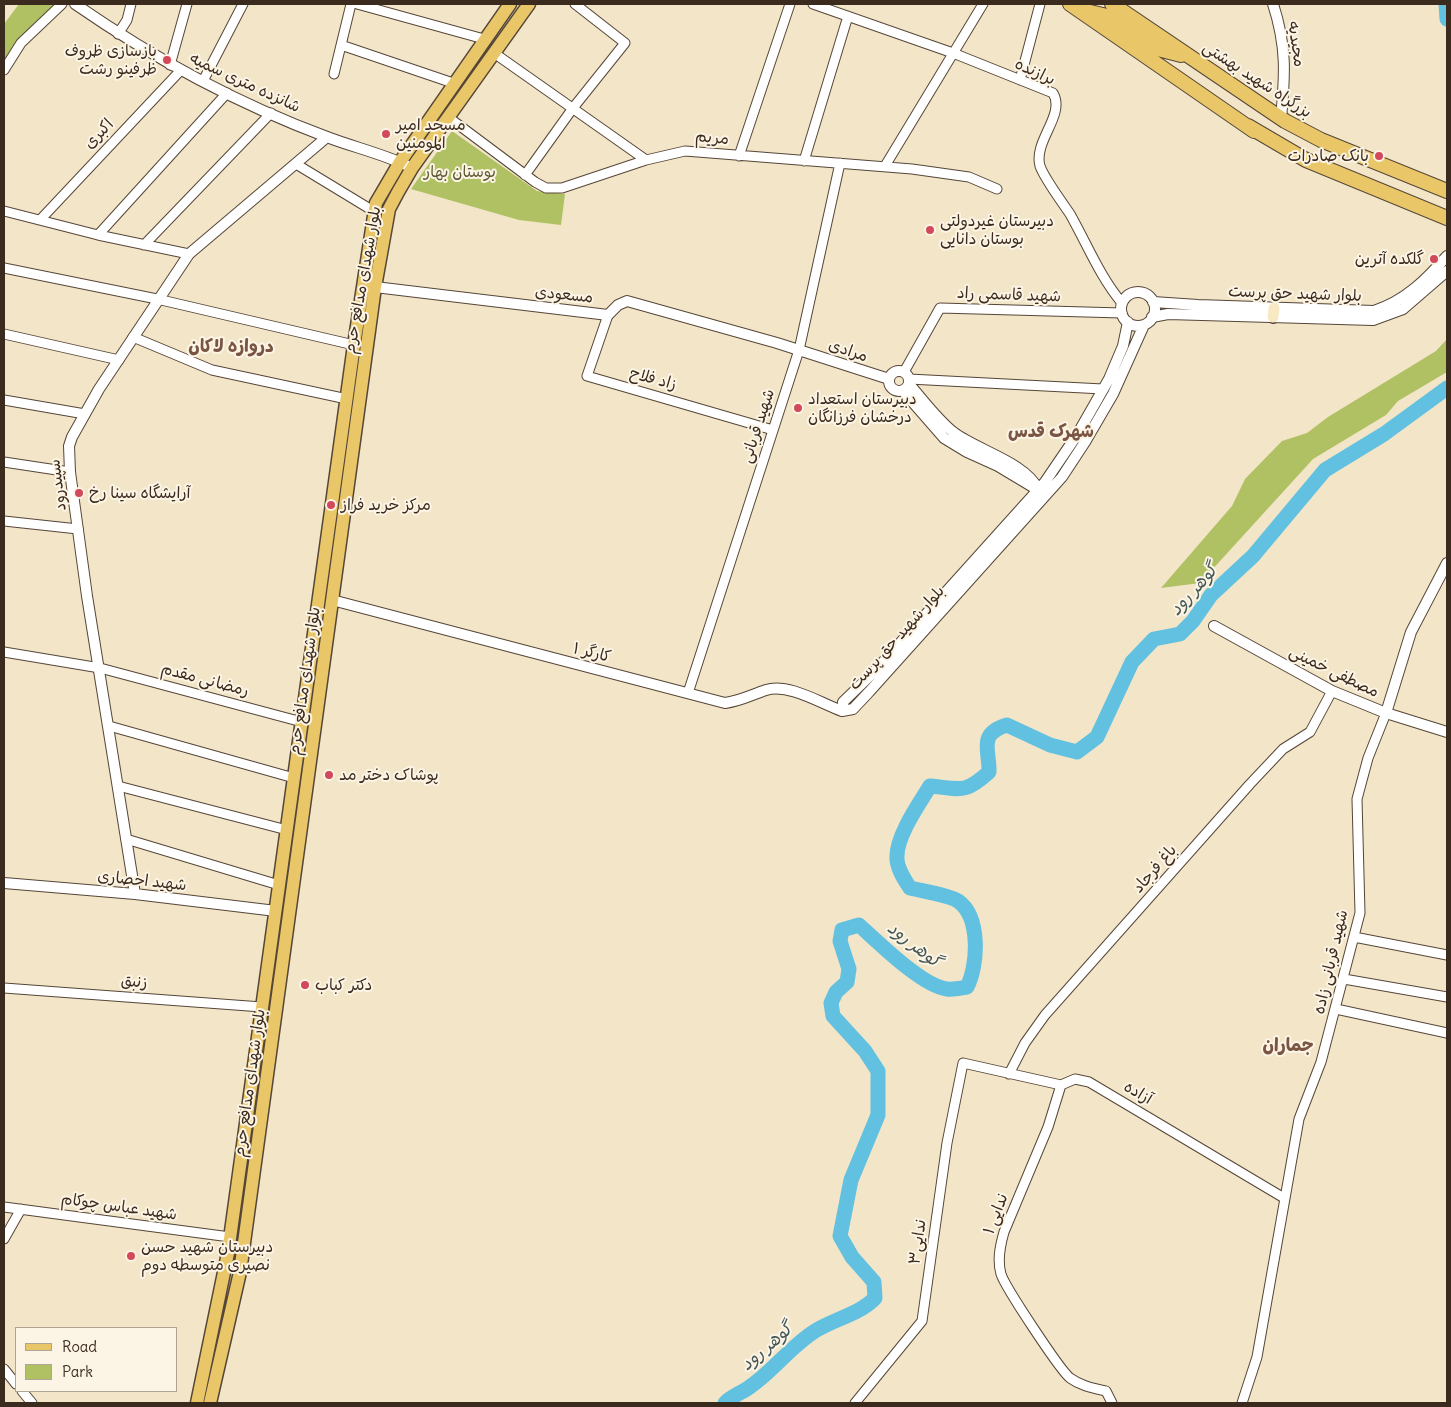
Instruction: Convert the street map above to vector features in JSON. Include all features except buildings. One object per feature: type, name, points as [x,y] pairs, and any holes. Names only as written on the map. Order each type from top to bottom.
[{"type":"highway","name":"بزرگراه شهید بهشتی","points":[[1112,4],[1131,31],[1251,129],[1312,163],[1447,218]]},
{"type":"highway","name":"بزرگراه شهید بهشتی","points":[[1073,6],[1191,58],[1281,119],[1321,140],[1447,191]]},
{"type":"main road","name":"بلوار شهدای مدافع حرم","points":[[197,1403],[230,1237],[354,345],[376,203],[394,164],[510,4]]},
{"type":"main road","name":"بلوار شهدای مدافع حرم","points":[[210,1403],[240,1272],[375,287],[389,209],[412,168],[529,4]]},
{"type":"main road","points":[[283,859],[296,861]]},
{"type":"street","points":[[4,70],[21,43],[62,4]]},
{"type":"street","name":"شانزده متری سمیه","points":[[75,4],[118,34],[170,65],[227,93],[327,137],[394,164],[412,168]]},
{"type":"street","points":[[118,34],[127,20],[131,4]]},
{"type":"street","points":[[170,65],[187,4]]},
{"type":"street","points":[[203,81],[243,4]]},
{"type":"street","points":[[334,74],[351,4]]},
{"type":"street","points":[[357,4],[484,39]]},
{"type":"street","points":[[525,175],[572,108],[625,43],[575,4]]},
{"type":"street","points":[[738,156],[790,4]]},
{"type":"street","name":"برازنده","points":[[814,4],[953,53],[1053,93],[1056,100],[1056,108],[1040,152],[1040,165],[1122,308]]},
{"type":"street","points":[[885,166],[983,4]]},
{"type":"street","points":[[1020,80],[1040,4]]},
{"type":"street","points":[[1265,4],[1274,8]]},
{"type":"street","name":"مجیدیه","points":[[1274,8],[1286,71],[1281,119]]},
{"type":"street","points":[[804,161],[848,16]]},
{"type":"street","points":[[341,45],[453,83]]},
{"type":"street","points":[[494,53],[646,160]]},
{"type":"street","name":"اکبری","points":[[40,220],[181,70]]},
{"type":"street","points":[[98,235],[227,93]]},
{"type":"street","points":[[144,245],[271,113]]},
{"type":"street","name":"مریم","points":[[448,117],[525,175],[546,188],[562,188],[646,160],[685,151],[885,166],[969,177],[997,189]]},
{"type":"street","name":"سپیدرود","points":[[135,894],[78,529],[70,472],[69,446],[98,389],[189,254],[327,137]]},
{"type":"street","name":"شهید قربانی","points":[[688,692],[799,350],[840,163]]},
{"type":"street","points":[[296,164],[375,212]]},
{"type":"street","points":[[4,211],[98,235],[189,254]]},
{"type":"street","name":"بلوار شهید حق پرست","points":[[1152,318],[1168,314],[1374,311],[1389,306],[1410,293],[1447,256]]},
{"type":"street","points":[[4,268],[157,299],[354,345]]},
{"type":"street","name":"بلوار شهید حق پرست","points":[[1153,302],[1359,320],[1386,317],[1413,302],[1447,271]]},
{"type":"street","name":"مسعودی","points":[[375,287],[608,314],[618,305],[627,301],[799,350]]},
{"type":"street","points":[[1135,292],[1145,294],[1153,302],[1154,312],[1152,318],[1139,326],[1128,322],[1122,308],[1125,298],[1135,292]]},
{"type":"street","name":"شهید قاسمی راد","points":[[906,382],[940,308],[1122,308]]},
{"type":"street","name":"زاد فلاح","points":[[608,314],[587,376],[773,430]]},
{"type":"street","name":"بلوار شهید حق پرست","points":[[1092,420],[1103,389],[1123,346],[1128,322]]},
{"type":"street","name":"بلوار شهید حق پرست","points":[[842,711],[843,702],[935,612],[1042,493],[1092,420],[1113,394],[1144,324]]},
{"type":"street","points":[[4,334],[119,360]]},
{"type":"street","points":[[133,337],[212,370],[347,399]]},
{"type":"street","name":"مرادی","points":[[799,350],[889,379]]},
{"type":"street","points":[[1042,493],[1035,482],[1000,462],[944,438],[906,382],[898,371],[892,374],[889,379],[891,388],[896,391],[906,382],[1103,389]]},
{"type":"street","points":[[4,400],[85,414]]},
{"type":"street","points":[[4,462],[70,472]]},
{"type":"street","points":[[4,521],[78,529]]},
{"type":"street","name":"شهید قربانی زاده","points":[[1242,1403],[1257,1358],[1299,1119],[1321,1062],[1360,913],[1357,799],[1368,758],[1386,713],[1411,632],[1447,563]]},
{"type":"street","name":"کارگر ۱","points":[[332,600],[724,703],[742,701],[768,690],[787,690],[842,711]]},
{"type":"street","name":"مصطفی خمینی","points":[[1214,626],[1332,691],[1386,713],[1447,732]]},
{"type":"street","name":"رمضانی مقدم","points":[[4,652],[100,668],[302,722]]},
{"type":"street","name":"باغ فرجاد","points":[[1008,1074],[1025,1043],[1045,1015],[1250,784],[1284,750],[1310,732],[1332,691]]},
{"type":"street","points":[[110,726],[294,778]]},
{"type":"street","points":[[118,786],[287,830]]},
{"type":"street","points":[[126,839],[279,885]]},
{"type":"street","name":"شهید احصاری","points":[[4,882],[135,894],[276,911]]},
{"type":"street","points":[[1354,937],[1447,955]]},
{"type":"street","points":[[1344,978],[1447,997]]},
{"type":"street","name":"زنبق","points":[[4,988],[262,1007]]},
{"type":"street","points":[[1336,1009],[1447,1033]]},
{"type":"street","name":"آزاده","points":[[963,1063],[1061,1085],[1075,1079],[1089,1082],[1284,1198]]},
{"type":"street","name":"ندایی۳","points":[[855,1403],[922,1321],[947,1143],[963,1063]]},
{"type":"street","name":"ندایی ۱","points":[[1061,1085],[1048,1127],[1004,1232],[999,1250],[1001,1275],[1069,1377],[1082,1385],[1106,1391],[1112,1403]]},
{"type":"street","name":"شهید عباس چوکام","points":[[4,1207],[230,1237]]},
{"type":"street","points":[[4,1239],[21,1208]]},
{"type":"street","points":[[4,1369],[15,1383]]},
{"type":"street","points":[[23,1392],[32,1403]]},
{"type":"green space","points":[[19,4],[56,4],[4,68],[4,24]]},
{"type":"green space","name":"بوستان بهار","points":[[452,131],[537,191],[565,194],[561,225],[519,220],[411,189]]},
{"type":"green space","points":[[1447,339],[1447,372],[1398,401],[1386,415],[1313,459],[1200,583],[1161,588],[1232,506],[1245,479],[1282,441],[1307,433],[1328,417],[1436,351]]},
{"type":"waterway","name":"گوهر رود","points":[[1446,4],[1447,19]]},
{"type":"waterway","name":"گوهر رود","points":[[725,1403],[759,1380],[806,1337],[822,1327],[862,1308],[875,1298],[874,1282],[852,1257],[840,1236],[851,1180],[878,1115],[878,1071],[865,1051],[833,1016],[831,1003],[836,992],[847,982],[849,969],[840,941],[842,930],[859,925],[889,952],[925,980],[947,989],[967,987],[971,978],[975,955],[974,930],[971,918],[965,908],[954,899],[910,888],[898,864],[898,848],[905,829],[930,786],[956,789],[968,787],[981,779],[989,772],[988,738],[992,733],[1007,725],[1050,745],[1077,752],[1097,737],[1132,662],[1154,639],[1180,634],[1193,621],[1211,595],[1253,556],[1325,470],[1384,434],[1447,388]]},
{"type":"place","name":"بازسازی ظروف ظرفینو رشت","points":[[167,60]]},
{"type":"place","name":"مسحد امیر المومنین","points":[[386,134]]},
{"type":"place","name":"بانک صادرات","points":[[1379,156]]},
{"type":"place","name":"دبیرستان غیردولتی بوستان دانایی","points":[[930,230]]},
{"type":"place","name":"گلکده آترین","points":[[1434,259]]},
{"type":"place","name":"دبیرستان استعداد درخشان فرزانگان","points":[[798,408]]},
{"type":"place","name":"آرایشگاه سینا رخ","points":[[79,493]]},
{"type":"place","name":"مرکز خرید فراز","points":[[331,505]]},
{"type":"place","name":"پوشاک دختر مد","points":[[329,775]]},
{"type":"place","name":"دکتر کباب","points":[[305,985]]},
{"type":"place","name":"دبیرستان شهید حسن نصیری متوسطه دوم","points":[[131,1256]]},
{"type":"district","name":"دروازه لاکان","points":[[231,347]]},
{"type":"district","name":"شهرک قدس","points":[[1051,432]]},
{"type":"district","name":"جماران","points":[[1288,1046]]}]
